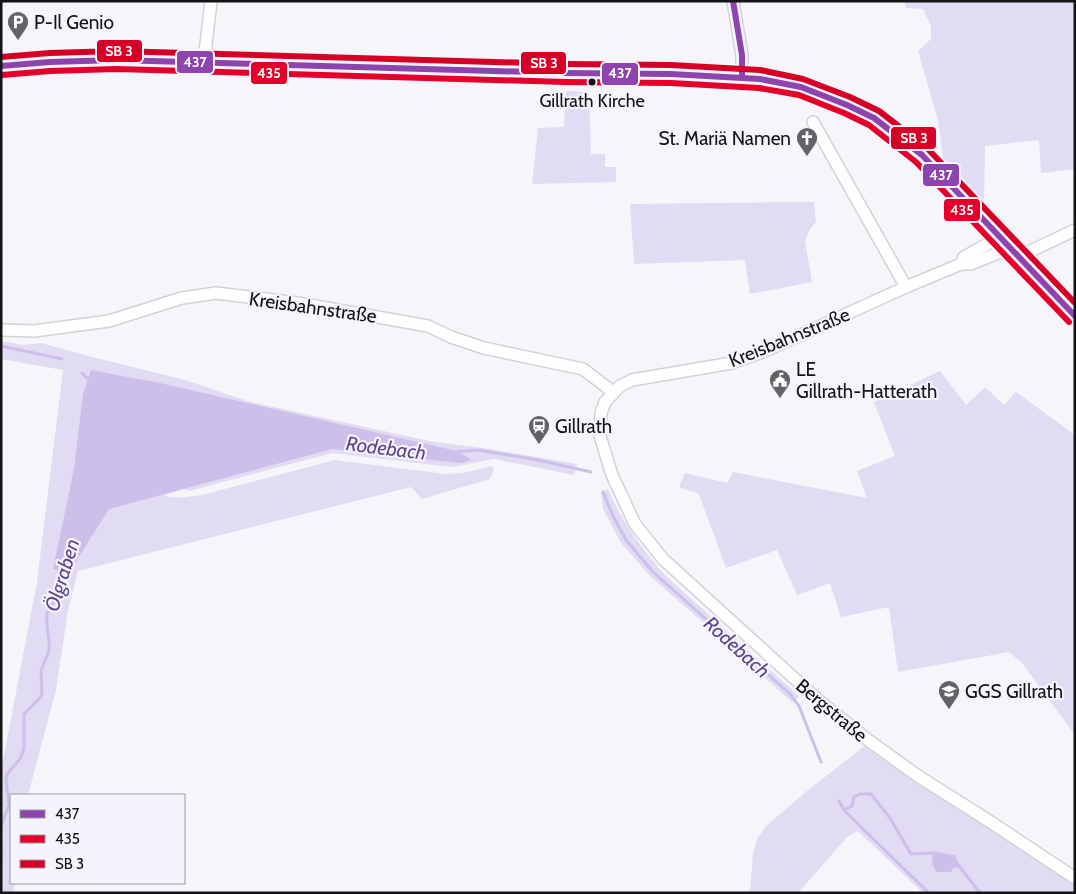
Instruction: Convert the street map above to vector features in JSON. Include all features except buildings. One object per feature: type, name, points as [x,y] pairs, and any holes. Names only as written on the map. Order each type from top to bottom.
[{"type":"main road","points":[[1,66],[106,60],[565,73],[671,74],[760,79],[811,90],[874,118],[922,155],[1075,316]]},
{"type":"street","points":[[204,62],[211,1]]},
{"type":"street","points":[[733,1],[742,55],[742,77]]},
{"type":"street","points":[[813,122],[906,287]]},
{"type":"street","name":"Kreisbahnstraße","points":[[2,330],[34,331],[109,321],[190,296],[221,293],[350,312],[428,326],[484,348],[584,369],[613,392],[632,380],[732,363],[764,352],[961,264],[964,257],[1010,248],[1075,230]]},
{"type":"street","name":"Bergstraße","points":[[613,392],[605,402],[601,413],[600,436],[612,475],[635,524],[663,560],[821,702],[868,740],[911,771],[1075,878]]},
{"type":"shaded area","points":[[904,1],[1075,1],[1075,169],[1041,173],[1039,140],[985,146],[984,201],[943,158],[938,120],[918,51],[931,39],[931,26],[923,9],[906,8]]},
{"type":"shaded area","points":[[566,91],[589,92],[591,154],[605,154],[605,167],[616,167],[616,182],[532,184],[538,128],[564,127]]},
{"type":"shaded area","points":[[814,202],[816,222],[810,229],[805,241],[812,282],[750,294],[745,260],[634,264],[630,204]]},
{"type":"shaded area","points":[[1,341],[23,345],[41,343],[185,380],[250,402],[434,442],[483,448],[577,464],[574,475],[494,459],[452,467],[332,453],[189,491],[184,489],[164,495],[178,497],[202,495],[335,460],[445,474],[463,473],[491,466],[494,468],[490,479],[422,499],[411,487],[78,571],[68,610],[56,690],[28,794],[10,794],[10,884],[15,884],[13,893],[1,893],[1,771],[37,582],[63,370],[1,359]]},
{"type":"shaded area","points":[[940,371],[966,405],[985,387],[1004,405],[1016,392],[1075,435],[1075,735],[1022,663],[1009,652],[898,672],[889,607],[841,617],[830,583],[797,595],[777,550],[726,568],[699,494],[679,487],[685,473],[727,483],[733,472],[867,498],[857,471],[895,456],[874,402]]},
{"type":"shaded area","points":[[608,489],[626,524],[657,566],[799,696],[793,703],[651,577],[621,543],[603,509],[601,492]]},
{"type":"shaded area","points":[[866,745],[1075,885],[1075,893],[923,893],[858,831],[848,836],[798,893],[750,893],[753,853],[757,839],[766,826]]},
{"type":"water","points":[[91,370],[160,383],[457,451],[472,460],[460,463],[332,449],[109,509],[68,574],[53,569],[74,469],[83,394]]},
{"type":"water","points":[[933,852],[955,855],[958,863],[957,868],[953,868],[951,872],[936,872],[932,863]]},
{"type":"waterway","name":"Rodebach","points":[[1,346],[62,359]]},
{"type":"waterway","name":"Rodebach","points":[[82,373],[91,382]]},
{"type":"waterway","name":"Rodebach","points":[[454,452],[478,450],[538,460],[591,472]]},
{"type":"waterway","name":"Rodebach","points":[[603,492],[626,540],[653,572],[790,694],[799,706],[821,762]]},
{"type":"waterway","name":"Ölgraben","points":[[1,826],[9,805],[7,774],[20,759],[24,749],[24,714],[42,694],[41,671],[49,650],[47,613],[56,598],[64,570]]},
{"type":"waterway","name":"Rodebach","points":[[844,810],[852,806],[854,797],[860,794],[871,794],[890,818],[911,854],[937,853]]},
{"type":"waterway","name":"Rodebach","points":[[839,801],[844,810],[929,893]]},
{"type":"waterway","name":"Ölgraben","points":[[1,846],[1,862]]},
{"type":"waterway","name":"Rodebach","points":[[956,862],[980,893]]},
{"type":"transit line","name":"437","points":[[733,1],[742,55],[742,77]]},
{"type":"transit line","points":[[1,57],[116,51],[565,64],[671,65],[760,70],[803,79],[850,97],[879,111],[927,148],[1075,303]]},
{"type":"transit line","name":"437","points":[[1,66],[116,60],[565,73],[671,74],[760,79],[801,87],[874,118],[922,155],[1075,316]]},
{"type":"transit line","name":"435","points":[[2,75],[116,69],[565,82],[671,83],[759,88],[799,95],[869,125],[916,162],[1069,322]]},
{"type":"place","name":"P-Il Genio","points":[[18,41]]},
{"type":"place","name":"Gillrath Kirche","points":[[592,82]]},
{"type":"place","name":"St. Mariä Namen","points":[[807,157]]},
{"type":"place","name":"LE Gillrath-Hatterath","points":[[780,399]]},
{"type":"place","name":"Gillrath","points":[[539,445]]},
{"type":"place","name":"GGS Gillrath","points":[[949,710]]}]
